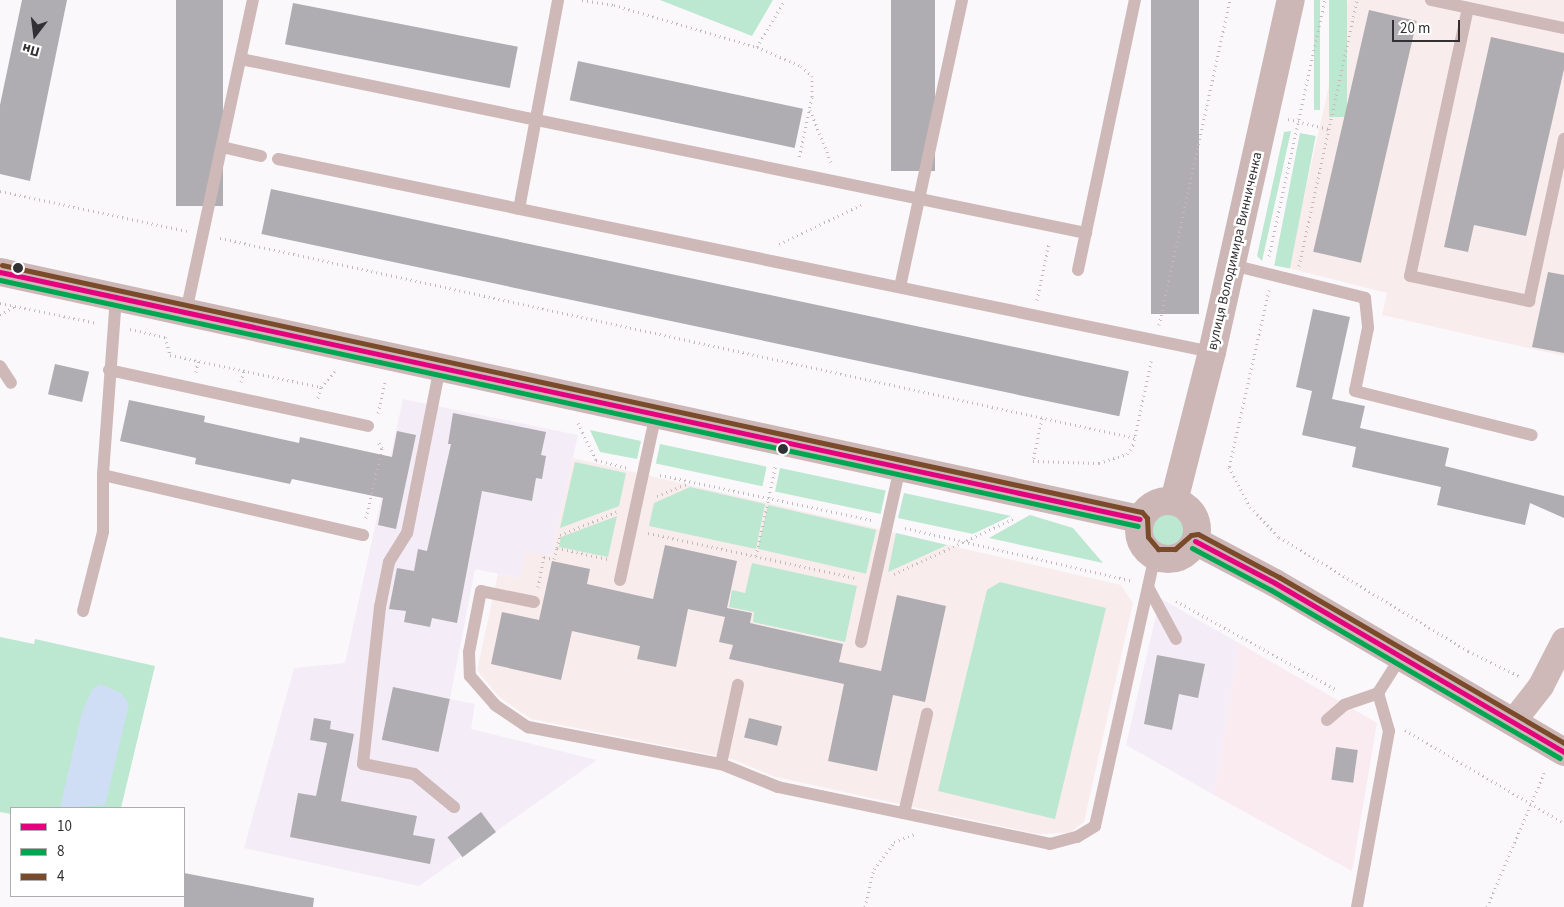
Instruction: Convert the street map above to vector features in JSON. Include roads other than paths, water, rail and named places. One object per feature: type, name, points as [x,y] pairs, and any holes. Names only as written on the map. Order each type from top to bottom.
[{"type":"street","name":"вулиця Володимира Винниченка","points":[[1174,501],[1212,352],[1291,0]]},
{"type":"street","points":[[0,272],[1140,518]]},
{"type":"street","points":[[1174,501],[1192,513],[1197,524],[1195,541],[1178,557],[1155,556],[1140,540],[1140,518],[1151,505],[1174,501]]},
{"type":"street","points":[[1195,541],[1402,655],[1564,752]]},
{"type":"street","points":[[1513,722],[1540,686],[1564,642]]},
{"type":"lane","points":[[186,312],[253,0]]},
{"type":"lane","points":[[519,209],[534,119],[558,0]]},
{"type":"lane","points":[[900,287],[962,0]]},
{"type":"lane","points":[[1078,270],[1135,0]]},
{"type":"lane","points":[[1431,0],[1564,28]]},
{"type":"lane","points":[[1468,8],[1410,276],[1529,301],[1564,139]]},
{"type":"lane","points":[[241,59],[1086,233]]},
{"type":"lane","points":[[222,148],[261,156]]},
{"type":"lane","points":[[278,160],[1212,352]]},
{"type":"lane","points":[[1232,264],[1365,298],[1368,328],[1355,391],[1532,435]]},
{"type":"lane","points":[[83,611],[103,532],[103,475],[108,370],[111,326],[116,297]]},
{"type":"lane","points":[[0,366],[10,383]]},
{"type":"lane","points":[[440,368],[407,533],[389,562],[380,607],[363,764],[414,774],[454,807]]},
{"type":"lane","points":[[108,370],[373,427]]},
{"type":"lane","points":[[620,580],[656,414]]},
{"type":"lane","points":[[861,642],[900,467]]},
{"type":"lane","points":[[103,475],[363,535]]},
{"type":"lane","points":[[534,602],[481,591],[469,652],[470,676],[495,705],[528,727],[721,764],[778,787],[1050,844],[1077,837],[1095,826],[1155,556]]},
{"type":"lane","points":[[1148,587],[1176,639]]},
{"type":"lane","points":[[1326,720],[1344,704],[1378,693],[1402,655]]},
{"type":"lane","points":[[721,764],[738,684]]},
{"type":"lane","points":[[1357,907],[1389,731],[1378,693]]},
{"type":"lane","points":[[904,813],[927,714]]},
{"type":"water","points":[[100,684],[121,693],[129,704],[105,805],[60,807],[82,712],[92,690]]}]
